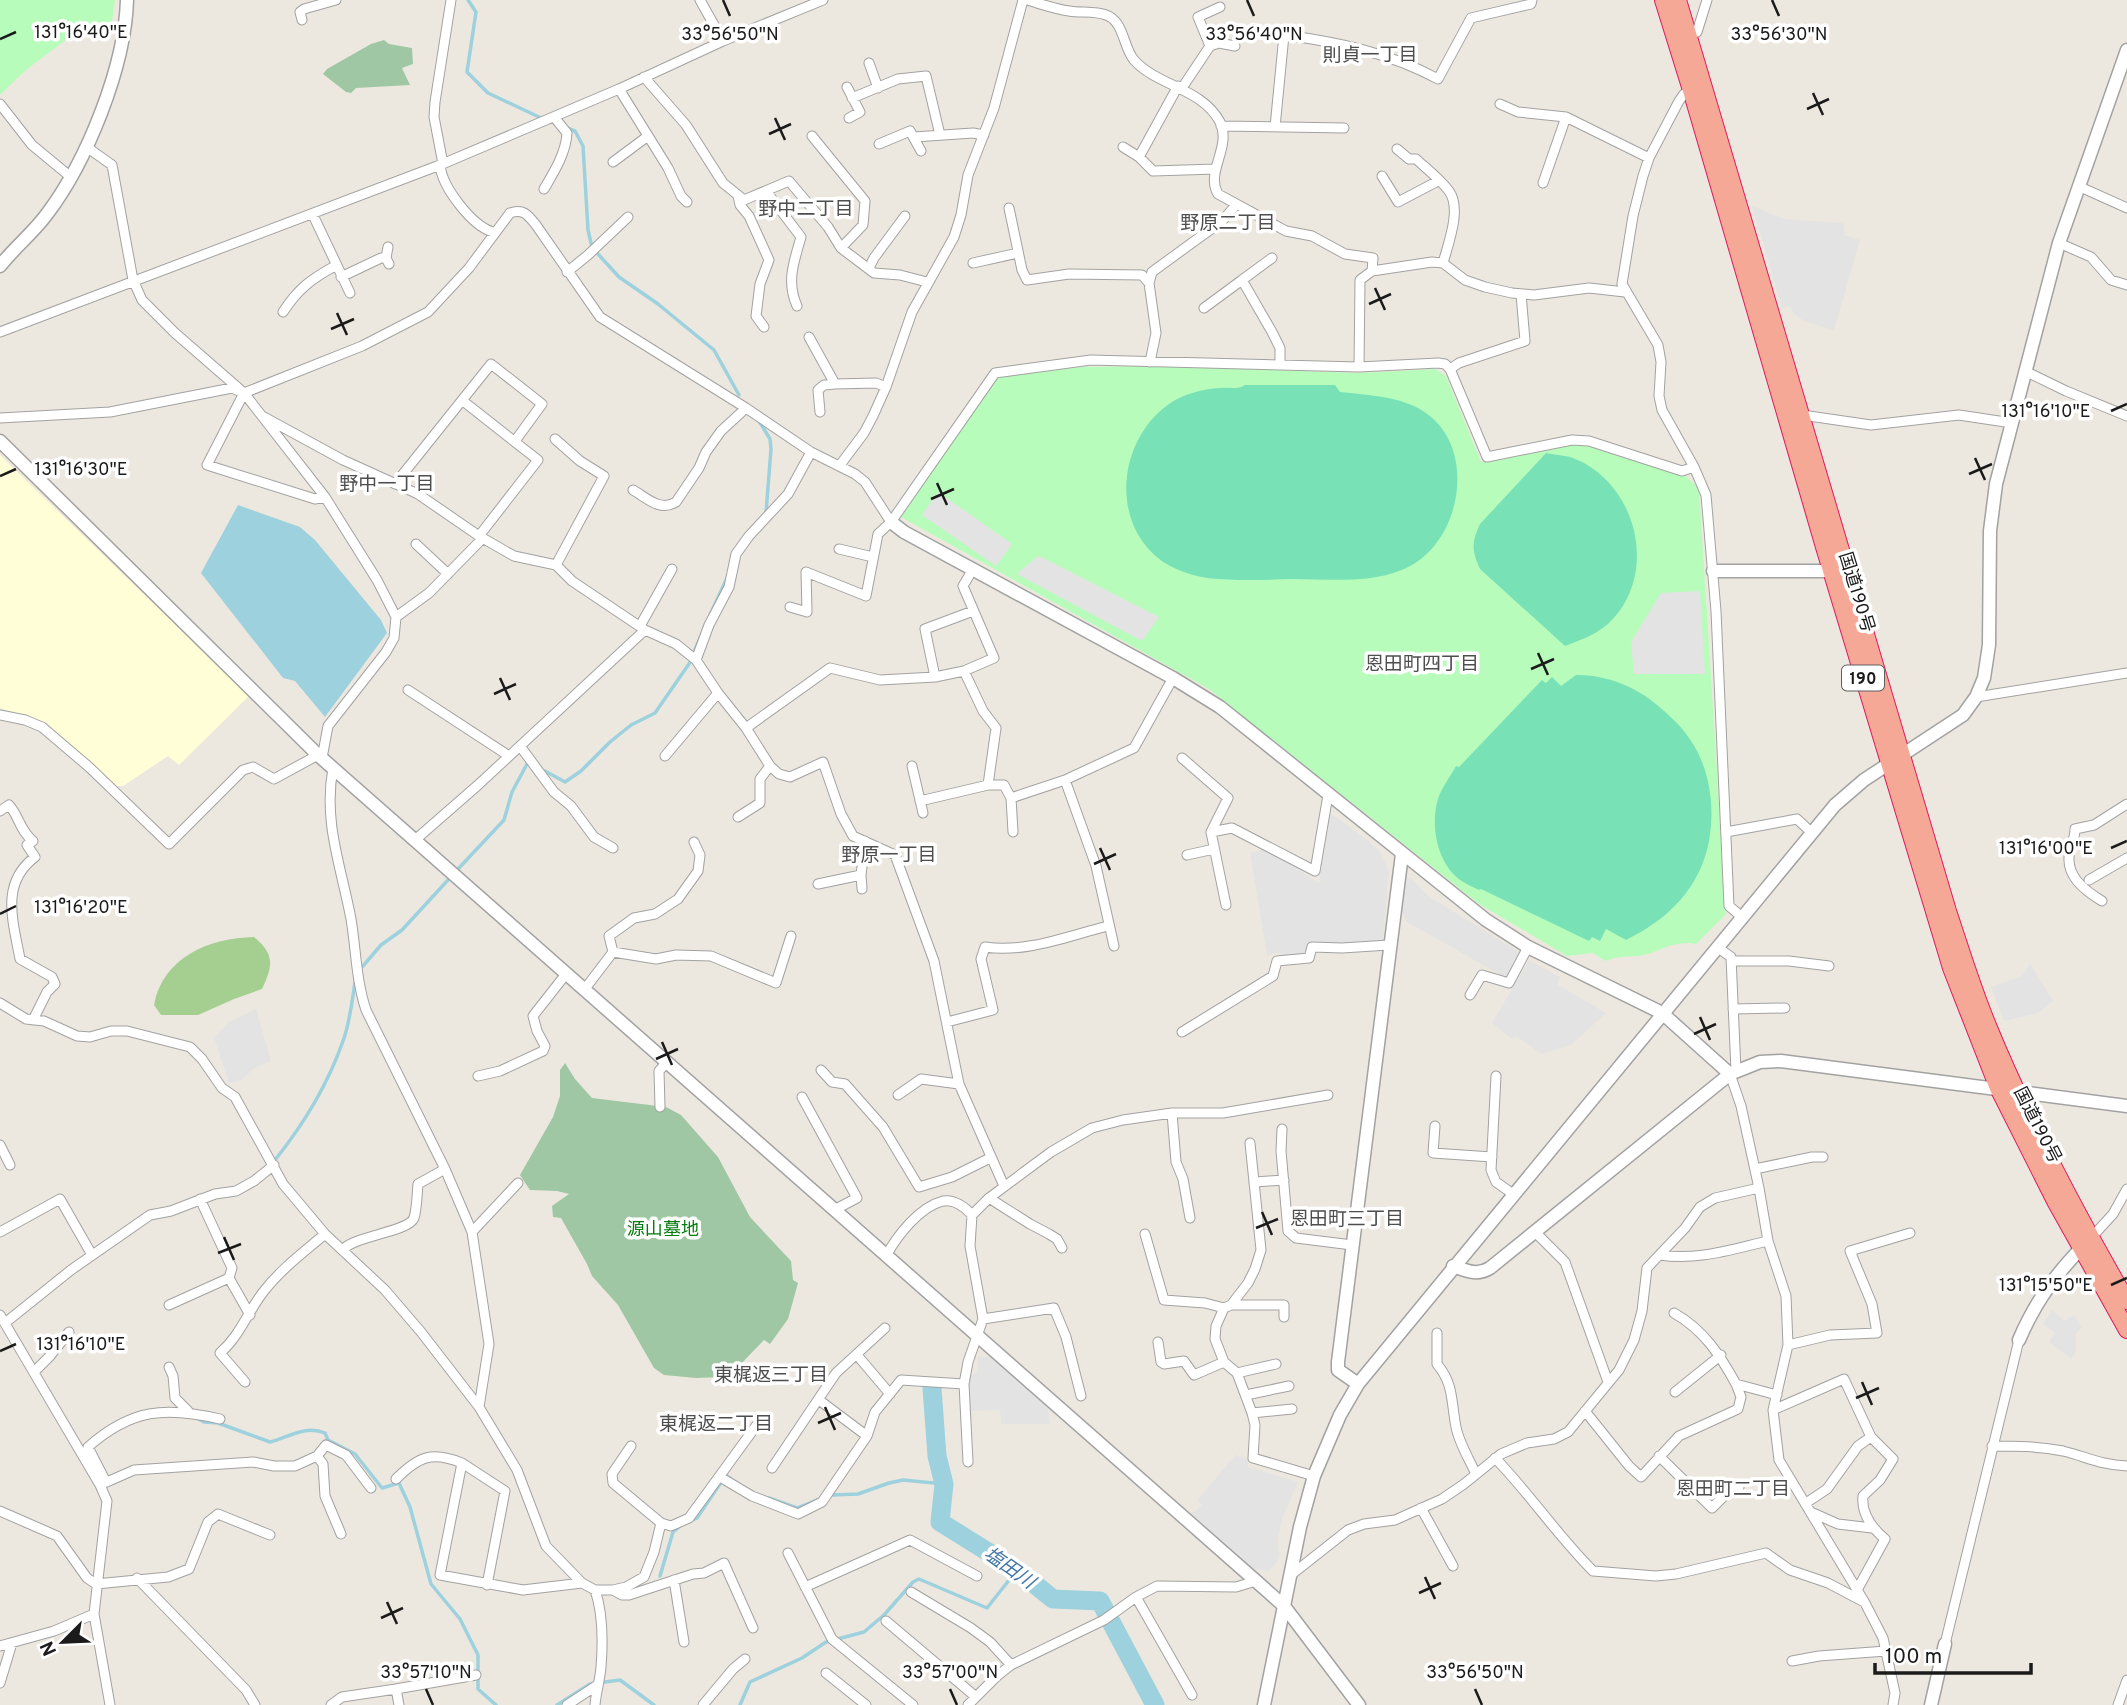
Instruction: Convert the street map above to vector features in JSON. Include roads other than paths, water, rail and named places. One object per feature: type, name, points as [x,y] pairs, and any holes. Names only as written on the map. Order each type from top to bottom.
[{"type":"highway","name":"国道190号","points":[[1663,0],[1698,87],[1802,415],[1839,571]]},
{"type":"highway","name":"国道190号","points":[[1678,0],[1689,35],[1698,87],[1895,759],[1951,968],[1998,1088],[2086,1243],[2127,1301]]},
{"type":"highway","name":"国道190号","points":[[1895,759],[1972,984],[2016,1092],[2127,1330]]},
{"type":"street","points":[[0,266],[46,216],[72,178],[88,148],[119,52],[127,0]]},
{"type":"street","points":[[302,20],[300,12],[304,9],[336,0]]},
{"type":"street","points":[[451,0],[435,102],[444,179],[458,203],[478,226],[493,232]]},
{"type":"street","points":[[700,0],[723,41]]},
{"type":"street","points":[[0,332],[442,165],[723,41],[824,0]]},
{"type":"street","points":[[840,464],[864,433],[886,387],[912,312],[954,237],[968,175],[994,108],[1026,0],[1068,11],[1107,15],[1114,20],[1132,58],[1149,73],[1180,87],[1206,106],[1221,126],[1220,156],[1213,177],[1218,194],[1286,231],[1312,236],[1345,254],[1373,258],[1372,271]]},
{"type":"street","points":[[1275,127],[1284,35],[1336,42],[1401,62],[1438,79],[1471,18],[1531,4],[1532,0]]},
{"type":"street","points":[[1689,35],[1697,32],[1707,0]]},
{"type":"street","points":[[1210,46],[1198,18],[1220,7]]},
{"type":"street","points":[[1139,158],[1180,87],[1210,46],[1219,43],[1235,46]]},
{"type":"street","points":[[1264,1705],[1314,1476],[1340,1415],[1357,1384],[1843,797],[1963,715],[1976,697],[1984,678],[1989,645],[1992,508],[2011,423],[2059,243],[2127,50]]},
{"type":"street","points":[[869,63],[878,88]]},
{"type":"street","points":[[852,98],[898,79],[926,76],[940,135]]},
{"type":"street","points":[[644,77],[686,125],[723,183],[744,200],[789,181],[828,227],[841,248],[874,272],[927,282]]},
{"type":"street","points":[[847,87],[860,112],[849,118]]},
{"type":"street","points":[[1698,87],[1679,101],[1649,159],[1633,216],[1622,284],[1658,345],[1661,362],[1658,396],[1662,410],[1694,467],[1706,495],[1708,540],[1713,571],[1729,906],[1742,917]]},
{"type":"street","points":[[619,89],[668,168],[681,200]]},
{"type":"street","points":[[0,104],[32,145],[72,178]]},
{"type":"street","points":[[1500,104],[1518,112],[1566,117],[1649,159]]},
{"type":"street","points":[[544,189],[558,164],[566,141],[567,133],[554,117]]},
{"type":"street","points":[[1543,183],[1566,117]]},
{"type":"street","points":[[1221,126],[1344,128]]},
{"type":"street","points":[[879,144],[910,131],[921,151]]},
{"type":"street","points":[[914,137],[973,133],[984,135]]},
{"type":"street","points":[[613,162],[648,136]]},
{"type":"street","points":[[812,136],[865,201],[863,225],[841,248]]},
{"type":"street","points":[[0,715],[42,727],[89,767],[169,844],[243,770],[253,767],[274,779],[320,757],[328,726],[394,638],[396,617],[377,580],[325,497],[244,393],[174,333],[142,300],[133,280],[113,165],[88,148]]},
{"type":"street","points":[[1123,148],[1153,171],[1216,169]]},
{"type":"street","points":[[1397,149],[1409,159],[1416,159],[1450,192],[1454,212],[1443,263]]},
{"type":"street","points":[[1382,176],[1398,202],[1438,181]]},
{"type":"street","points":[[2078,186],[2127,208]]},
{"type":"street","points":[[766,191],[802,237],[793,264],[790,291],[797,306]]},
{"type":"street","points":[[738,195],[740,205],[749,216],[768,260],[760,284],[756,316],[764,327]]},
{"type":"street","points":[[1150,362],[1156,333],[1149,283],[1152,272],[1222,222],[1236,205]]},
{"type":"street","points":[[1009,208],[1022,270],[1027,280],[1069,274],[1142,275],[1149,283]]},
{"type":"street","points":[[325,497],[315,499],[207,465],[244,393],[362,346],[428,312],[469,268],[493,232],[510,213],[517,210],[527,214],[600,317],[811,452],[840,464],[865,482],[891,522],[904,532],[1173,678],[1220,707],[1486,920],[1528,947],[1662,1013],[1733,1072]]},
{"type":"street","points":[[313,215],[350,293]]},
{"type":"street","points":[[869,268],[905,216]]},
{"type":"street","points":[[567,272],[589,256],[622,218]]},
{"type":"street","points":[[2059,243],[2091,257],[2111,280],[2127,285]]},
{"type":"street","points":[[341,277],[381,258],[387,261],[388,247]]},
{"type":"street","points":[[972,263],[1018,253]]},
{"type":"street","points":[[1204,308],[1272,258]]},
{"type":"street","points":[[1359,367],[1360,279],[1372,271],[1423,263],[1443,263],[1465,280],[1521,295],[1589,288],[1625,292]]},
{"type":"street","points":[[283,312],[296,293],[315,277],[335,266]]},
{"type":"street","points":[[1242,280],[1280,348],[1280,365]]},
{"type":"street","points":[[1450,369],[1458,363],[1525,341],[1521,295]]},
{"type":"street","points":[[809,337],[835,384]]},
{"type":"street","points":[[790,607],[807,612],[806,572],[866,596],[877,534],[891,522],[995,373],[1090,360],[1359,367],[1438,363],[1450,369],[1487,457],[1572,440],[1589,441],[1682,471],[1694,467]]},
{"type":"street","points":[[395,484],[491,364],[541,404],[515,441]]},
{"type":"street","points":[[2025,371],[2127,416]]},
{"type":"street","points":[[820,412],[818,390],[824,385],[876,383],[886,387]]},
{"type":"street","points":[[0,418],[110,412],[232,388],[244,393]]},
{"type":"street","points":[[396,617],[429,593],[481,537],[538,460],[463,401]]},
{"type":"street","points":[[633,490],[657,506],[670,506],[676,502],[721,431],[746,408]]},
{"type":"street","points":[[1802,415],[1871,425],[1959,415],[2011,423]]},
{"type":"street","points":[[264,417],[418,494],[514,556],[556,565],[572,582],[643,628],[676,644],[696,660],[770,766],[779,774],[790,777],[823,762],[841,814],[853,836],[895,855],[934,961],[959,1084],[1004,1186]]},
{"type":"street","points":[[555,439],[580,461],[604,475],[556,565]]},
{"type":"street","points":[[0,441],[320,757],[1284,1606],[1359,1705]]},
{"type":"street","points":[[696,660],[709,625],[729,587],[736,554],[788,494],[811,452]]},
{"type":"street","points":[[651,516],[657,506]]},
{"type":"street","points":[[416,544],[448,573]]},
{"type":"street","points":[[839,549],[873,557]]},
{"type":"street","points":[[415,840],[520,746],[643,628],[672,569]]},
{"type":"street","points":[[746,728],[830,668],[880,680],[935,677],[964,671],[994,658],[963,586],[973,569]]},
{"type":"street","points":[[1713,571],[1839,571]]},
{"type":"street","points":[[935,677],[925,629],[973,611]]},
{"type":"street","points":[[964,671],[983,711],[996,728],[988,785]]},
{"type":"street","points":[[1976,697],[2127,673]]},
{"type":"street","points":[[1011,798],[1065,780],[1133,748],[1173,678]]},
{"type":"street","points":[[408,690],[509,756]]},
{"type":"street","points":[[665,756],[718,693]]},
{"type":"street","points":[[520,746],[554,792],[571,806],[594,837],[613,848]]},
{"type":"street","points":[[1182,758],[1228,798],[1211,832],[1226,905]]},
{"type":"street","points":[[738,817],[760,803],[760,779],[770,766]]},
{"type":"street","points":[[912,766],[923,813]]},
{"type":"street","points":[[333,768],[328,794],[332,835],[351,919],[359,989],[366,1010],[445,1168],[472,1232],[489,1344],[479,1407]]},
{"type":"street","points":[[1065,780],[1096,866],[1114,946]]},
{"type":"street","points":[[920,801],[988,785],[1004,785],[1011,798],[1013,832]]},
{"type":"street","points":[[1211,832],[1232,828],[1315,871],[1328,795]]},
{"type":"street","points":[[2102,901],[2076,882],[2071,869],[2069,854],[2075,828],[2094,825],[2127,804]]},
{"type":"street","points":[[0,811],[9,805],[21,830],[33,841],[27,845],[35,857],[12,883],[9,895],[20,959],[52,977],[55,984],[47,992],[33,1020]]},
{"type":"street","points":[[1726,832],[1797,819],[1812,833]]},
{"type":"street","points":[[862,890],[865,841]]},
{"type":"street","points":[[613,952],[609,936],[634,918],[655,914],[678,899],[698,871],[700,855],[694,842]]},
{"type":"street","points":[[1187,855],[1214,849]]},
{"type":"street","points":[[1357,1384],[1338,1370],[1402,853]]},
{"type":"street","points":[[2089,880],[2127,858]]},
{"type":"street","points":[[818,884],[861,875]]},
{"type":"street","points":[[947,1022],[993,1010],[981,959],[985,947],[1001,950],[1028,947],[1104,927]]},
{"type":"street","points":[[613,952],[656,959],[676,955],[711,956],[776,983],[791,936]]},
{"type":"street","points":[[1182,1032],[1273,976],[1277,961],[1309,958],[1312,947],[1390,945]]},
{"type":"street","points":[[1470,995],[1482,975],[1509,984],[1528,947]]},
{"type":"street","points":[[1717,947],[1731,957],[1733,1072],[1768,1241],[1786,1296],[1788,1345],[1773,1410],[1779,1460],[1865,1603],[1883,1638],[1895,1693],[1893,1705]]},
{"type":"street","points":[[584,990],[613,952]]},
{"type":"street","points":[[1731,961],[1789,961],[1829,966]]},
{"type":"street","points":[[478,1076],[500,1071],[543,1051],[545,1046],[533,1016],[566,974]]},
{"type":"street","points":[[0,1003],[26,1019],[44,1021],[77,1036],[90,1037],[111,1031],[127,1031],[190,1047],[222,1088],[235,1097],[282,1184],[325,1234],[384,1290],[421,1332],[479,1407],[521,1479],[546,1546],[582,1583],[595,1590],[613,1590],[626,1587],[644,1577],[661,1523]]},
{"type":"street","points":[[1733,1009],[1785,1008]]},
{"type":"street","points":[[1453,1266],[1482,1273],[1733,1072],[1760,1062],[1781,1061],[2127,1106]]},
{"type":"street","points":[[660,1107],[659,1071],[667,1062]]},
{"type":"street","points":[[821,1070],[832,1082],[845,1084],[883,1126],[915,1190],[952,1177],[990,1158]]},
{"type":"street","points":[[1496,1076],[1491,1170],[1496,1182],[1513,1194]]},
{"type":"street","points":[[898,1095],[921,1079],[959,1084]]},
{"type":"street","points":[[968,1462],[964,1384],[968,1362],[983,1319],[970,1246],[972,1215],[1004,1186],[1051,1152],[1092,1128],[1123,1120],[1172,1113],[1223,1113],[1328,1096]]},
{"type":"street","points":[[802,1097],[857,1198],[834,1210]]},
{"type":"street","points":[[1172,1113],[1176,1162],[1183,1179],[1190,1218]]},
{"type":"street","points":[[1435,1126],[1433,1153],[1492,1157]]},
{"type":"street","points":[[1282,1129],[1288,1231],[1296,1238],[1352,1244]]},
{"type":"street","points":[[1250,1143],[1261,1250],[1248,1283],[1228,1306],[1216,1326],[1215,1339],[1224,1362],[1237,1373],[1252,1413],[1255,1424],[1253,1458],[1314,1476]]},
{"type":"street","points":[[0,1145],[10,1165]]},
{"type":"street","points":[[1755,1169],[1823,1157]]},
{"type":"street","points":[[103,1483],[2,1318],[150,1215],[215,1194],[236,1191],[274,1166]]},
{"type":"street","points":[[343,1250],[351,1242],[406,1226],[413,1220],[418,1184],[445,1168]]},
{"type":"street","points":[[1255,1182],[1284,1180]]},
{"type":"street","points":[[472,1232],[518,1183]]},
{"type":"street","points":[[1291,1575],[1348,1530],[1364,1524],[1395,1520],[1455,1492],[1496,1458],[1527,1443],[1554,1438],[1568,1432],[1619,1370],[1634,1340],[1642,1311],[1647,1268],[1685,1228],[1700,1207],[1715,1198],[1759,1188]]},
{"type":"street","points":[[1931,1705],[2019,1340],[2032,1310],[2060,1270],[2113,1214],[2127,1189]]},
{"type":"street","points":[[989,1198],[1057,1239],[1062,1248]]},
{"type":"street","points":[[0,1233],[60,1199],[92,1255]]},
{"type":"street","points":[[200,1199],[232,1268],[229,1278],[250,1315]]},
{"type":"street","points":[[886,1256],[908,1225],[944,1201],[961,1204],[972,1215]]},
{"type":"street","points":[[1535,1232],[1564,1262],[1608,1382]]},
{"type":"street","points":[[1788,1345],[1830,1335],[1877,1333],[1872,1304],[1850,1251],[1910,1233]]},
{"type":"street","points":[[245,1382],[220,1353],[232,1343],[240,1325],[250,1315],[263,1291],[325,1234]]},
{"type":"street","points":[[1145,1234],[1164,1300],[1228,1306],[1284,1305],[1284,1317]]},
{"type":"street","points":[[1660,1255],[1694,1257],[1768,1241]]},
{"type":"street","points":[[169,1306],[229,1278]]},
{"type":"street","points":[[983,1319],[1054,1308],[1066,1337],[1071,1373],[1081,1396]]},
{"type":"street","points":[[1585,1411],[1641,1478],[1679,1436],[1738,1409],[1741,1397],[1721,1355],[1702,1333],[1674,1313]]},
{"type":"street","points":[[772,1468],[836,1373],[886,1328]]},
{"type":"street","points":[[34,1372],[69,1332]]},
{"type":"street","points":[[1437,1333],[1437,1364],[1448,1380],[1456,1429],[1476,1474]]},
{"type":"street","points":[[1157,1342],[1161,1362],[1164,1364],[1184,1361],[1194,1375],[1224,1362]]},
{"type":"street","points":[[857,1355],[890,1394]]},
{"type":"street","points":[[1675,1392],[1721,1355]]},
{"type":"street","points":[[1237,1373],[1276,1364]]},
{"type":"street","points":[[169,1367],[173,1376],[175,1398],[188,1412]]},
{"type":"street","points":[[720,1477],[752,1496],[798,1514],[822,1502],[867,1436],[875,1412],[901,1380],[964,1384]]},
{"type":"street","points":[[1773,1410],[1844,1380],[1871,1437],[1893,1459],[1880,1480],[1863,1496],[1862,1505],[1872,1528],[1885,1539],[1857,1590]]},
{"type":"street","points":[[1736,1384],[1777,1395]]},
{"type":"street","points":[[1246,1395],[1289,1386]]},
{"type":"street","points":[[819,1400],[867,1436]]},
{"type":"street","points":[[1252,1413],[1292,1409]]},
{"type":"street","points":[[110,1705],[94,1614],[107,1502],[103,1483],[88,1447],[122,1422],[138,1415],[188,1412],[220,1419]]},
{"type":"street","points":[[631,1446],[612,1474],[612,1483],[661,1523],[671,1526],[689,1518],[757,1426]]},
{"type":"street","points":[[1808,1507],[1827,1489],[1858,1446],[1871,1437]]},
{"type":"street","points":[[103,1483],[134,1470],[253,1462],[295,1466],[317,1456],[326,1445],[346,1455],[371,1488]]},
{"type":"street","points":[[1992,1446],[2038,1446],[2106,1465],[2127,1465]]},
{"type":"street","points":[[397,1479],[412,1465],[437,1455],[462,1463],[505,1491],[487,1585]]},
{"type":"street","points":[[317,1456],[323,1464],[325,1496],[341,1534]]},
{"type":"street","points":[[1659,1456],[1712,1508],[1730,1490],[1740,1487]]},
{"type":"street","points":[[1496,1458],[1515,1478],[1565,1543],[1592,1571],[1656,1576],[1676,1574],[1766,1553],[1790,1570],[1828,1583],[1865,1603]]},
{"type":"street","points":[[462,1463],[440,1575],[523,1590],[582,1583]]},
{"type":"street","points":[[1808,1507],[1838,1524],[1872,1528]]},
{"type":"street","points":[[1421,1508],[1452,1566]]},
{"type":"street","points":[[0,1511],[57,1536],[87,1578],[96,1584],[168,1577],[189,1569],[208,1522],[218,1514],[270,1535]]},
{"type":"street","points":[[805,1587],[910,1540],[977,1576]]},
{"type":"street","points":[[788,1553],[832,1639],[913,1705]]},
{"type":"street","points":[[613,1590],[629,1595],[693,1574],[704,1573],[724,1563],[752,1628]]},
{"type":"street","points":[[137,1578],[246,1690],[255,1705]]},
{"type":"street","points":[[674,1580],[684,1642]]},
{"type":"street","points":[[968,1705],[1011,1665],[1107,1618],[1157,1586],[1236,1587],[1256,1580]]},
{"type":"street","points":[[595,1590],[601,1607],[601,1666],[595,1705]]},
{"type":"street","points":[[911,1592],[971,1628],[990,1642],[1011,1665]]},
{"type":"street","points":[[1136,1597],[1192,1695]]},
{"type":"street","points":[[0,1645],[54,1631],[94,1614]]},
{"type":"street","points":[[886,1621],[976,1697]]},
{"type":"street","points":[[0,1683],[12,1643]]},
{"type":"street","points":[[1792,1661],[1819,1656],[1886,1651]]},
{"type":"street","points":[[703,1705],[733,1669],[745,1659]]},
{"type":"street","points":[[826,1673],[866,1705]]},
{"type":"street","points":[[331,1705],[342,1697],[476,1675]]},
{"type":"street","points":[[2119,1705],[2127,1680]]},
{"type":"street","points":[[566,1705],[596,1686]]},
{"type":"street","points":[[396,1689],[399,1705]]},
{"type":"water","points":[[238,505],[300,527],[315,540],[381,620],[387,633],[325,717],[295,681],[283,678],[201,573]]},
{"type":"waterway","points":[[468,0],[476,12],[467,72],[488,93],[539,117]]},
{"type":"waterway","points":[[567,128],[575,131],[583,146],[588,230],[592,247]]},
{"type":"waterway","points":[[598,254],[619,277],[658,304],[714,350],[739,395]]},
{"type":"waterway","points":[[759,421],[770,439],[771,449],[766,513]]},
{"type":"waterway","points":[[710,615],[727,578]]},
{"type":"waterway","points":[[694,652],[700,638]]},
{"type":"waterway","points":[[545,771],[565,782],[581,771],[631,725],[655,713],[691,661]]},
{"type":"waterway","points":[[458,869],[504,820],[512,792],[527,764]]},
{"type":"waterway","points":[[363,966],[381,945],[402,930],[448,880]]},
{"type":"waterway","points":[[275,1160],[305,1118],[330,1073],[347,1027],[355,982]]},
{"type":"waterway","name":"塩田川","points":[[932,1388],[937,1456],[944,1484],[940,1522],[1017,1570],[1053,1599],[1100,1601],[1155,1705]]},
{"type":"waterway","points":[[195,1417],[270,1442],[304,1431],[325,1433],[328,1440],[355,1454],[382,1488],[399,1483],[410,1507],[431,1584],[460,1619],[478,1655],[478,1689],[496,1705]]},
{"type":"waterway","points":[[689,1521],[697,1518],[726,1475],[731,1479]]},
{"type":"waterway","points":[[833,1495],[858,1494],[903,1480],[944,1484]]},
{"type":"waterway","points":[[769,1498],[797,1508],[817,1500]]},
{"type":"waterway","points":[[660,1576],[673,1532],[679,1527]]},
{"type":"waterway","points":[[740,1705],[750,1682],[802,1658],[826,1642],[864,1632],[919,1579],[987,1608],[1017,1570]]},
{"type":"waterway","points":[[557,1705],[590,1684],[620,1680],[654,1705]]},
{"type":"district","name":"則貞一丁目","points":[[1370,54]]},
{"type":"district","name":"野中二丁目","points":[[806,208]]},
{"type":"district","name":"野原二丁目","points":[[1228,222]]},
{"type":"district","name":"野中一丁目","points":[[387,483]]},
{"type":"district","name":"恩田町四丁目","points":[[1422,663]]},
{"type":"district","name":"野原一丁目","points":[[889,854]]},
{"type":"district","name":"恩田町三丁目","points":[[1347,1218]]},
{"type":"district","name":"東梶返三丁目","points":[[771,1374]]},
{"type":"district","name":"東梶返二丁目","points":[[716,1423]]},
{"type":"district","name":"恩田町二丁目","points":[[1733,1488]]},
{"type":"park label","name":"源山墓地","points":[[663,1229]]}]
